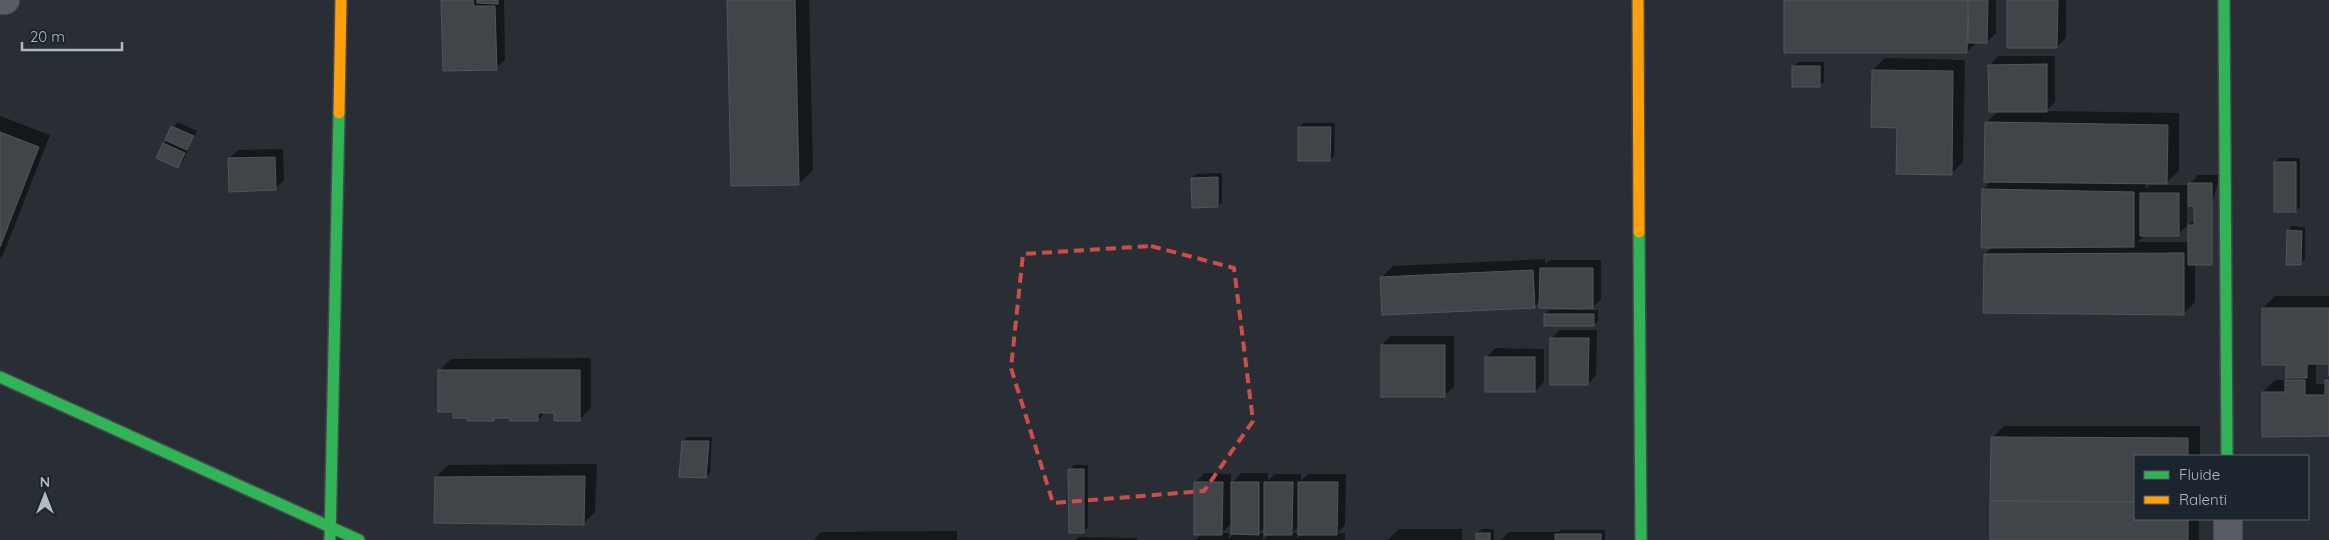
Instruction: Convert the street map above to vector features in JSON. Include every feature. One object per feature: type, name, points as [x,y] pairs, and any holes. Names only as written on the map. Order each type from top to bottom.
[{"type":"street","points":[[0,0],[5,0]]},
{"type":"street","points":[[330,540],[341,0]]},
{"type":"street","points":[[1638,0],[1641,540]]},
{"type":"street","points":[[2224,0],[2228,455]]},
{"type":"street","points":[[0,377],[329,524],[359,540]]},
{"type":"street","points":[[2228,520],[2228,540]]},
{"type":"highlighted area","points":[[1151,246],[1234,268],[1253,421],[1204,491],[1053,503],[1011,368],[1023,254]]},
{"type":"building","points":[[441,0],[473,0],[474,6],[495,6],[497,70],[443,71]]},
{"type":"building","points":[[477,0],[498,0],[498,4],[477,3]]},
{"type":"building","points":[[727,0],[795,0],[799,185],[731,186]]},
{"type":"building","points":[[1784,0],[1968,0],[1967,53],[1784,53]]},
{"type":"building","points":[[1969,0],[1988,0],[1987,43],[1968,43]]},
{"type":"building","points":[[2007,0],[2058,0],[2057,48],[2007,48]]},
{"type":"building","points":[[2047,64],[2047,112],[1989,112],[1988,65]]},
{"type":"building","points":[[1792,66],[1820,66],[1820,87],[1792,87]]},
{"type":"building","points":[[1872,70],[1953,71],[1952,175],[1896,174],[1897,128],[1871,127]]},
{"type":"building","points":[[1985,122],[2168,125],[2167,184],[1984,182]]},
{"type":"building","points":[[171,126],[194,136],[187,150],[165,140]]},
{"type":"building","points":[[1298,127],[1331,127],[1330,161],[1298,161]]},
{"type":"building","points":[[0,132],[39,147],[0,247]]},
{"type":"building","points":[[163,143],[185,153],[178,168],[156,158]]},
{"type":"building","points":[[275,157],[276,190],[229,192],[228,158]]},
{"type":"building","points":[[2274,162],[2296,162],[2296,212],[2274,212]]},
{"type":"building","points":[[1218,177],[1218,207],[1192,208],[1191,178]]},
{"type":"building","points":[[2188,183],[2212,183],[2212,265],[2188,265],[2188,225],[2194,225],[2194,206],[2188,206]]},
{"type":"building","points":[[1982,189],[2134,192],[2134,247],[1981,248]]},
{"type":"building","points":[[2140,193],[2179,193],[2179,236],[2140,236]]},
{"type":"building","points":[[2287,230],[2302,231],[2301,265],[2286,265]]},
{"type":"building","points":[[2184,253],[2184,315],[1983,313],[1984,254]]},
{"type":"building","points":[[1540,268],[1593,268],[1593,309],[1539,308]]},
{"type":"building","points":[[1533,270],[1535,308],[1382,315],[1380,277]]},
{"type":"building","points":[[2262,308],[2329,308],[2329,364],[2307,364],[2307,378],[2286,378],[2286,365],[2262,365]]},
{"type":"building","points":[[1544,314],[1594,314],[1594,326],[1544,326]]},
{"type":"building","points":[[1550,338],[1589,338],[1588,385],[1550,385]]},
{"type":"building","points":[[1381,345],[1445,345],[1445,397],[1381,397]]},
{"type":"building","points":[[1485,357],[1535,357],[1535,392],[1485,392]]},
{"type":"building","points":[[438,370],[580,370],[580,421],[554,421],[554,413],[538,413],[538,421],[510,421],[510,418],[494,418],[494,421],[467,421],[467,418],[453,418],[453,412],[438,412]]},
{"type":"building","points":[[2285,380],[2305,380],[2305,395],[2325,395],[2325,380],[2329,380],[2329,436],[2262,437],[2262,392],[2285,392]]},
{"type":"building","points":[[1991,437],[2188,438],[2188,455],[2134,455],[2134,502],[1990,501]]},
{"type":"building","points":[[682,441],[709,441],[706,478],[679,477]]},
{"type":"building","points":[[1068,469],[1084,469],[1084,533],[1069,533]]},
{"type":"building","points":[[585,476],[584,525],[434,523],[435,477]]},
{"type":"building","points":[[1194,482],[1223,482],[1222,535],[1194,535]]},
{"type":"building","points":[[1231,482],[1259,482],[1259,535],[1231,534]]},
{"type":"building","points":[[1264,482],[1293,482],[1292,535],[1264,535]]},
{"type":"building","points":[[1298,482],[1338,482],[1337,535],[1298,535]]},
{"type":"building","points":[[1990,501],[2134,502],[2134,520],[2188,520],[2188,540],[1990,540]]},
{"type":"building","points":[[1476,533],[1490,533],[1490,540],[1476,540]]},
{"type":"building","points":[[1555,534],[1601,534],[1601,540],[1555,540]]},
{"type":"traffic: fast","points":[[2224,0],[2227,455]]},
{"type":"traffic: fast","points":[[330,540],[339,113]]},
{"type":"traffic: fast","points":[[1639,232],[1641,540]]},
{"type":"traffic: fast","points":[[0,377],[359,540]]},
{"type":"traffic: slow","points":[[339,113],[341,0]]},
{"type":"traffic: slow","points":[[1638,0],[1639,232]]}]
